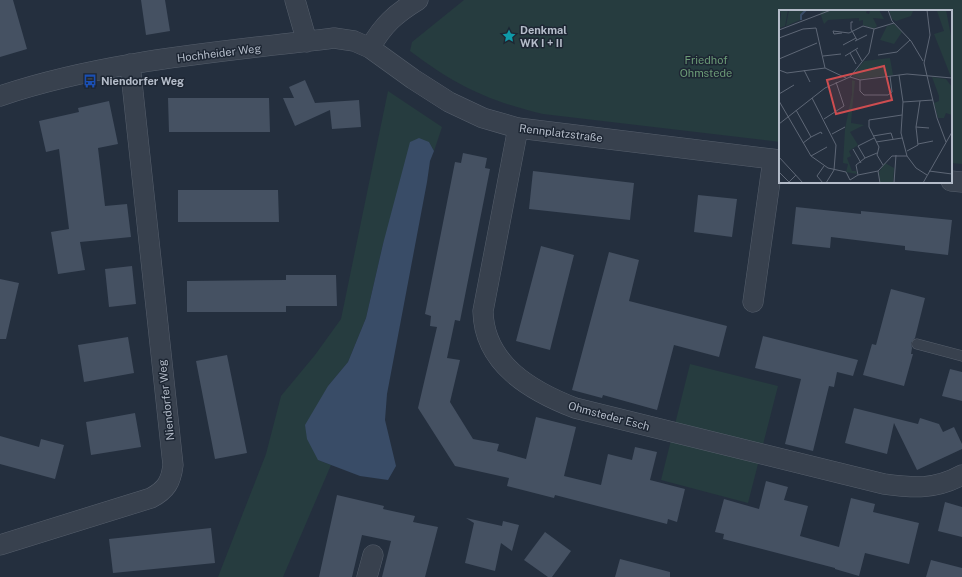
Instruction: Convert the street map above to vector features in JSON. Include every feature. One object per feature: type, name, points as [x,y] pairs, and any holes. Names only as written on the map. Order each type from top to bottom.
[{"type":"street","points":[[295,0],[307,42]]},
{"type":"street","points":[[370,48],[380,31],[396,14],[418,0]]},
{"type":"street","name":"Hochheider Weg","points":[[0,96],[28,86],[130,64],[334,38],[354,41],[370,48]]},
{"type":"street","name":"Rennplatzstraße","points":[[370,48],[413,79],[449,102],[483,118],[518,128],[776,160],[753,302]]},
{"type":"street","name":"Niendorfer Weg","points":[[0,545],[151,498],[161,493],[169,485],[172,475],[173,465],[130,64]]},
{"type":"street","name":"Ohmsteder Esch","points":[[518,128],[483,311],[483,325],[487,339],[506,366],[520,379],[541,393],[576,408],[884,484],[926,488],[947,484],[962,475]]},
{"type":"street","points":[[952,181],[962,182]]},
{"type":"street","points":[[367,577],[373,555]]},
{"type":"lane","points":[[917,344],[962,356]]},
{"type":"green space","name":"Friedhof Ohmstede","points":[[464,0],[962,0],[962,164],[952,163],[952,10],[779,10],[779,142],[543,114],[523,109],[473,90],[442,73],[410,51],[412,42]]},
{"type":"green space","points":[[388,91],[442,127],[434,151],[429,142],[383,244],[366,318],[348,362],[328,386],[318,460],[331,465],[283,577],[218,577],[266,454],[281,396],[315,355],[341,319]]},
{"type":"green space","points":[[690,364],[778,386],[748,503],[661,480]]},
{"type":"water","points":[[419,138],[429,142],[434,151],[430,161],[387,394],[385,420],[396,466],[388,480],[360,476],[318,460],[307,439],[305,425],[328,386],[348,362],[366,318],[383,244],[410,142]]},
{"type":"building","points":[[0,0],[13,0],[27,49],[0,57]]},
{"type":"building","points":[[141,0],[165,0],[170,31],[146,35]]},
{"type":"building","points":[[305,80],[315,103],[359,100],[361,127],[332,129],[330,110],[295,126],[283,98],[294,98],[289,87]]},
{"type":"building","points":[[168,98],[269,98],[270,132],[169,132]]},
{"type":"building","points":[[109,101],[118,144],[98,148],[105,206],[127,204],[131,237],[80,242],[85,270],[58,274],[51,232],[69,229],[59,149],[46,152],[39,121],[79,112],[78,108]]},
{"type":"building","points":[[463,153],[487,158],[485,168],[490,169],[460,321],[455,320],[447,358],[460,360],[450,402],[473,439],[499,444],[497,451],[526,459],[536,417],[576,427],[564,476],[601,485],[608,454],[632,460],[635,447],[657,452],[650,480],[685,489],[677,522],[668,519],[667,524],[555,495],[554,498],[507,486],[509,478],[455,466],[418,408],[437,327],[430,326],[431,316],[425,314],[455,162],[461,163]]},
{"type":"building","points":[[533,171],[634,183],[630,220],[529,209]]},
{"type":"building","points":[[178,190],[278,190],[279,222],[178,222]]},
{"type":"building","points":[[698,195],[737,199],[732,237],[694,232]]},
{"type":"building","points":[[796,207],[861,214],[861,211],[952,220],[948,255],[905,250],[905,246],[831,237],[830,248],[792,244]]},
{"type":"building","points":[[541,246],[574,255],[550,350],[516,341]]},
{"type":"building","points":[[609,252],[639,260],[629,301],[727,326],[719,357],[674,345],[657,410],[603,395],[602,398],[572,390]]},
{"type":"building","points":[[132,266],[136,304],[109,307],[105,269]]},
{"type":"building","points":[[286,275],[336,275],[337,306],[286,306],[286,312],[187,312],[187,281],[286,280]]},
{"type":"building","points":[[0,279],[19,283],[6,339],[0,339]]},
{"type":"building","points":[[891,289],[925,298],[915,338],[911,343],[911,354],[913,354],[904,386],[863,375],[872,344],[876,345]]},
{"type":"building","points":[[763,336],[858,360],[853,376],[837,372],[834,387],[829,386],[813,451],[785,444],[801,379],[755,368]]},
{"type":"building","points":[[128,337],[134,373],[84,382],[78,345]]},
{"type":"building","points":[[227,355],[247,453],[215,459],[196,361]]},
{"type":"building","points":[[950,369],[962,372],[962,401],[942,396]]},
{"type":"building","points":[[854,408],[918,424],[920,418],[939,424],[943,432],[954,427],[962,444],[962,449],[917,470],[894,423],[887,454],[845,443]]},
{"type":"building","points":[[135,413],[141,447],[91,455],[86,422]]},
{"type":"building","points":[[0,436],[39,447],[41,439],[64,445],[55,479],[0,464]]},
{"type":"building","points":[[766,481],[788,487],[784,500],[808,506],[800,536],[839,547],[851,498],[875,504],[873,512],[919,523],[909,564],[865,553],[859,576],[835,568],[723,539],[724,534],[715,532],[724,499],[759,509]]},
{"type":"building","points":[[337,495],[384,506],[383,509],[415,516],[413,522],[438,527],[425,577],[382,577],[391,541],[362,535],[352,577],[319,577]]},
{"type":"building","points":[[945,502],[962,507],[962,537],[938,531]]},
{"type":"building","points":[[466,518],[502,526],[503,521],[519,525],[512,551],[501,543],[495,571],[465,563],[474,523]]},
{"type":"building","points":[[211,528],[215,563],[113,573],[109,539]]},
{"type":"building","points":[[545,532],[571,551],[552,577],[548,577],[524,560]]},
{"type":"building","points":[[620,559],[670,572],[670,577],[615,577]]},
{"type":"building","points":[[931,560],[962,568],[962,577],[926,577]]},
{"type":"place","name":"Denkmal WK I + II","points":[[509,36]]},
{"type":"place","name":"Niendorfer Weg","points":[[90,81]]}]
